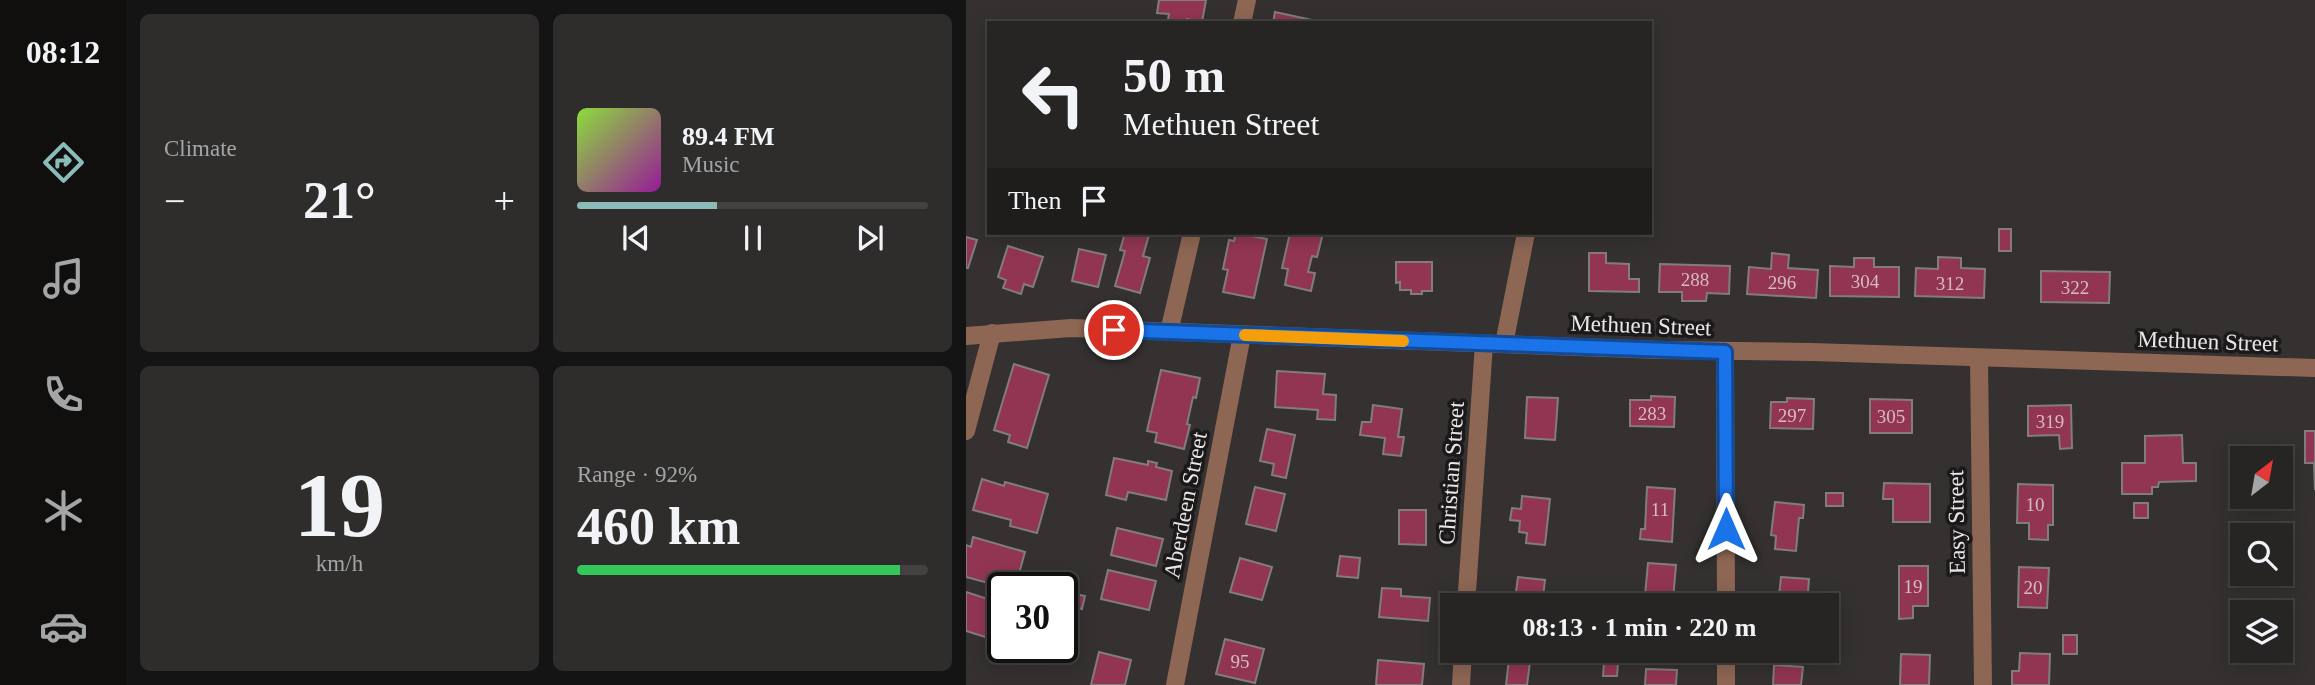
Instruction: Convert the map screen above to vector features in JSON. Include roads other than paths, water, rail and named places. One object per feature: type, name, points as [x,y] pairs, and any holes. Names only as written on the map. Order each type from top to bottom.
[{"type":"street","points":[[1242,21],[1247,0]]},
{"type":"street","points":[[1169,332],[1192,235]]},
{"type":"street","points":[[1504,344],[1526,235]]},
{"type":"street","name":"Methuen Street","points":[[966,336],[1071,328],[1725,352],[2315,368]]},
{"type":"street","points":[[966,431],[992,333]]},
{"type":"street","name":"Aberdeen Street","points":[[1175,685],[1242,335]]},
{"type":"street","name":"Christian Street","points":[[1467,593],[1484,344]]},
{"type":"street","points":[[1725,352],[1726,593]]},
{"type":"street","name":"Easy Street","points":[[1979,358],[1983,685]]},
{"type":"street","points":[[1461,685],[1462,663]]},
{"type":"street","points":[[1726,663],[1726,685]]}]
